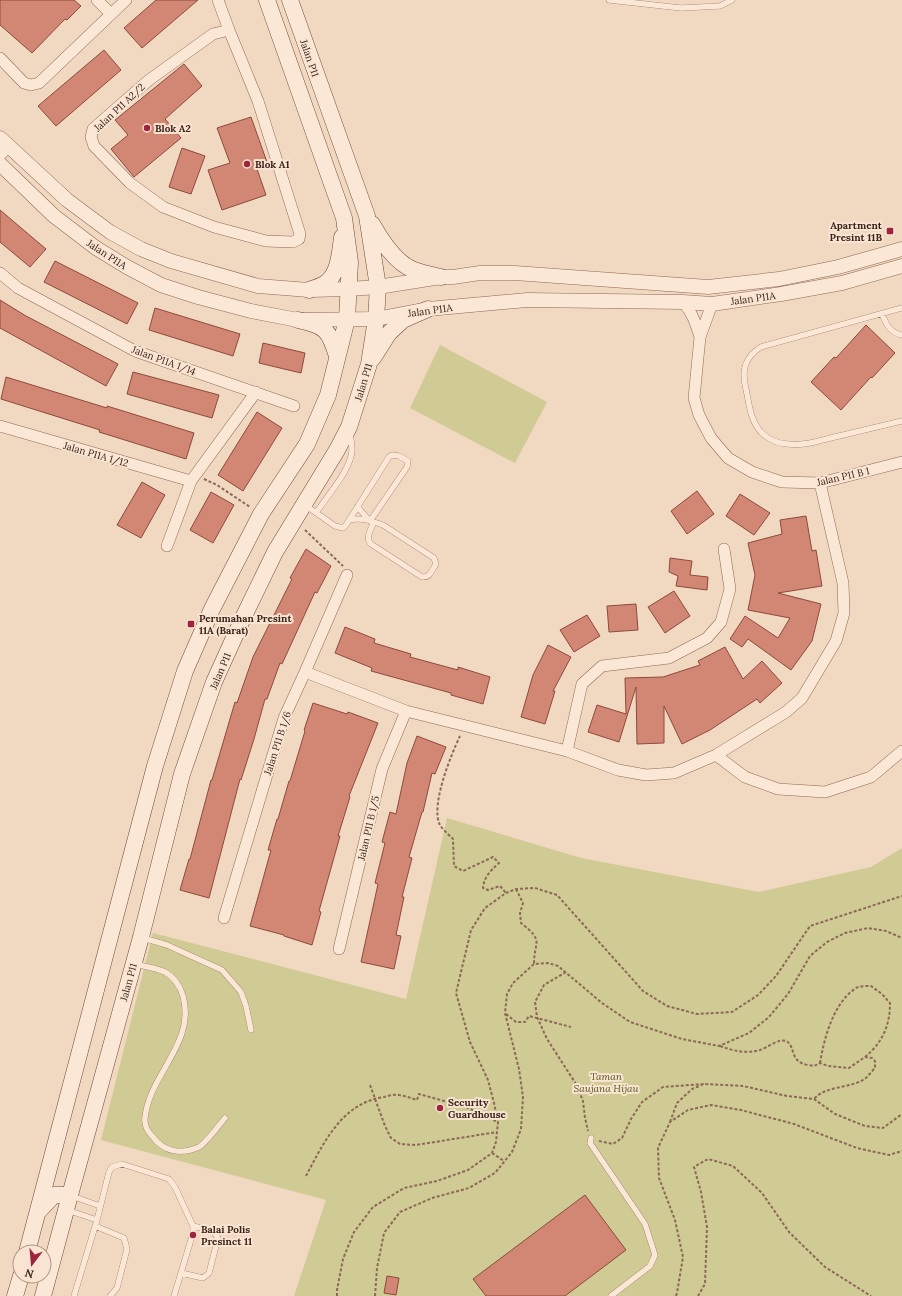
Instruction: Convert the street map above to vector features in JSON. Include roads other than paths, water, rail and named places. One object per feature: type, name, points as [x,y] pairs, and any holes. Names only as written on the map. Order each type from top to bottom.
[{"type":"main road","name":"Jalan P11","points":[[29,1244],[155,766],[185,671],[212,609],[261,514],[306,444],[328,394],[347,319],[350,262],[344,218],[267,0]]},
{"type":"main road","name":"Jalan P11","points":[[44,1296],[68,1202],[141,937],[182,774],[214,682],[275,552],[310,508],[349,427],[369,364],[376,319],[378,287],[367,216],[290,0]]},
{"type":"main road","points":[[367,216],[382,241],[394,256],[412,270],[441,277]]},
{"type":"main road","points":[[309,290],[325,284],[334,274],[339,256],[344,218]]},
{"type":"main road","points":[[369,364],[389,333],[403,320],[428,309]]},
{"type":"main road","points":[[298,320],[309,322],[324,329],[331,338],[337,356]]},
{"type":"main road","points":[[46,1178],[52,1203],[68,1202]]},
{"type":"main road","points":[[37,1213],[50,1198]]},
{"type":"main road","points":[[15,1296],[19,1284]]},
{"type":"street","points":[[97,0],[111,14]]},
{"type":"street","points":[[0,58],[24,83],[31,85],[39,83],[126,0]]},
{"type":"street","points":[[218,0],[228,30]]},
{"type":"street","name":"Jalan P11 A2/2","points":[[228,30],[258,101],[300,234],[299,239],[293,242],[266,241],[214,226],[163,207],[130,183],[94,146],[91,137],[93,129],[149,80],[213,34],[228,30]]},
{"type":"street","name":"Jalan P11A","points":[[3,146],[67,200],[110,232],[171,261],[258,286],[309,290],[349,289],[378,287],[441,277],[453,277],[480,273],[515,273],[708,287],[779,279],[838,267],[902,249]]},
{"type":"street","name":"Jalan P11A","points":[[0,164],[54,216],[96,248],[127,267],[161,284],[198,297],[298,320],[376,319],[428,309],[527,300],[683,302],[712,304],[842,284],[902,266]]},
{"type":"street","name":"Jalan P11A 1/14","points":[[0,273],[18,288],[135,351],[294,406]]},
{"type":"street","name":"Jalan P11 B 1","points":[[683,302],[689,308],[700,337]]},
{"type":"street","name":"Jalan P11 B 1","points":[[712,304],[700,337],[694,398],[699,415],[711,438],[728,458],[752,472],[782,482],[820,483],[902,462]]},
{"type":"street","points":[[167,546],[194,478],[256,392]]},
{"type":"street","name":"Jalan P11A 1/12","points":[[0,426],[194,478]]},
{"type":"street","points":[[305,672],[406,711],[567,751],[618,770],[646,775],[674,773],[716,755],[786,712],[802,698],[836,641],[844,613],[843,583],[820,483]]},
{"type":"street","points":[[567,751],[582,684],[602,666],[669,658],[707,638],[721,622],[730,589],[724,549]]},
{"type":"street","name":"Jalan P11 B 1/6","points":[[224,918],[284,718],[347,575]]},
{"type":"street","name":"Jalan P11 B 1/5","points":[[340,949],[382,769],[406,711]]},
{"type":"street","points":[[716,755],[745,777],[778,788],[825,792],[871,777],[902,751]]},
{"type":"lane","points":[[609,0],[641,5],[680,8],[720,6],[732,0]]},
{"type":"lane","points":[[902,308],[761,347],[753,352],[747,359],[744,371],[744,383],[753,419],[760,431],[769,439],[787,444],[806,444],[902,420]]},
{"type":"lane","points":[[882,314],[888,327],[896,334],[902,336]]},
{"type":"lane","points":[[310,508],[340,528],[343,528],[389,458],[392,455],[399,456],[408,461],[407,467],[372,521],[368,542],[422,577],[426,578],[436,564],[434,558],[383,525],[372,521],[361,519],[349,520]]},
{"type":"lane","points":[[358,506],[360,510],[372,521]]},
{"type":"lane","points":[[141,937],[167,945],[222,970],[241,992],[246,1006],[251,1030]]},
{"type":"lane","points":[[133,964],[165,972],[173,978],[181,988],[186,1007],[183,1029],[176,1050],[148,1104],[145,1120],[148,1131],[159,1146],[174,1152],[187,1151],[200,1147],[225,1118]]},
{"type":"lane","points":[[591,1138],[590,1143],[645,1224],[655,1255],[650,1266],[611,1296]]},
{"type":"lane","points":[[74,1296],[110,1172],[112,1167],[122,1164],[169,1179],[175,1187],[193,1226],[193,1233],[174,1296]]},
{"type":"lane","points":[[68,1202],[100,1206]]},
{"type":"lane","points":[[68,1202],[97,1220]]},
{"type":"lane","points":[[95,1226],[124,1238],[126,1243],[127,1249],[117,1288],[110,1296]]},
{"type":"lane","points":[[181,1273],[203,1278],[206,1276],[209,1273],[218,1238],[214,1230],[193,1226]]},
{"type":"place","name":"Blok A2","points":[[147,128]]},
{"type":"place","name":"Blok A1","points":[[247,164]]},
{"type":"place","name":"Apartment Presint 11B","points":[[890,231]]},
{"type":"place","name":"Perumahan Presint 11A (Barat)","points":[[191,624]]},
{"type":"place","name":"Security Guardhouse","points":[[440,1108]]},
{"type":"place","name":"Balai Polis Presinct 11","points":[[193,1235]]},
{"type":"park label","name":"Taman Saujana Hijau","points":[[606,1082]]}]
